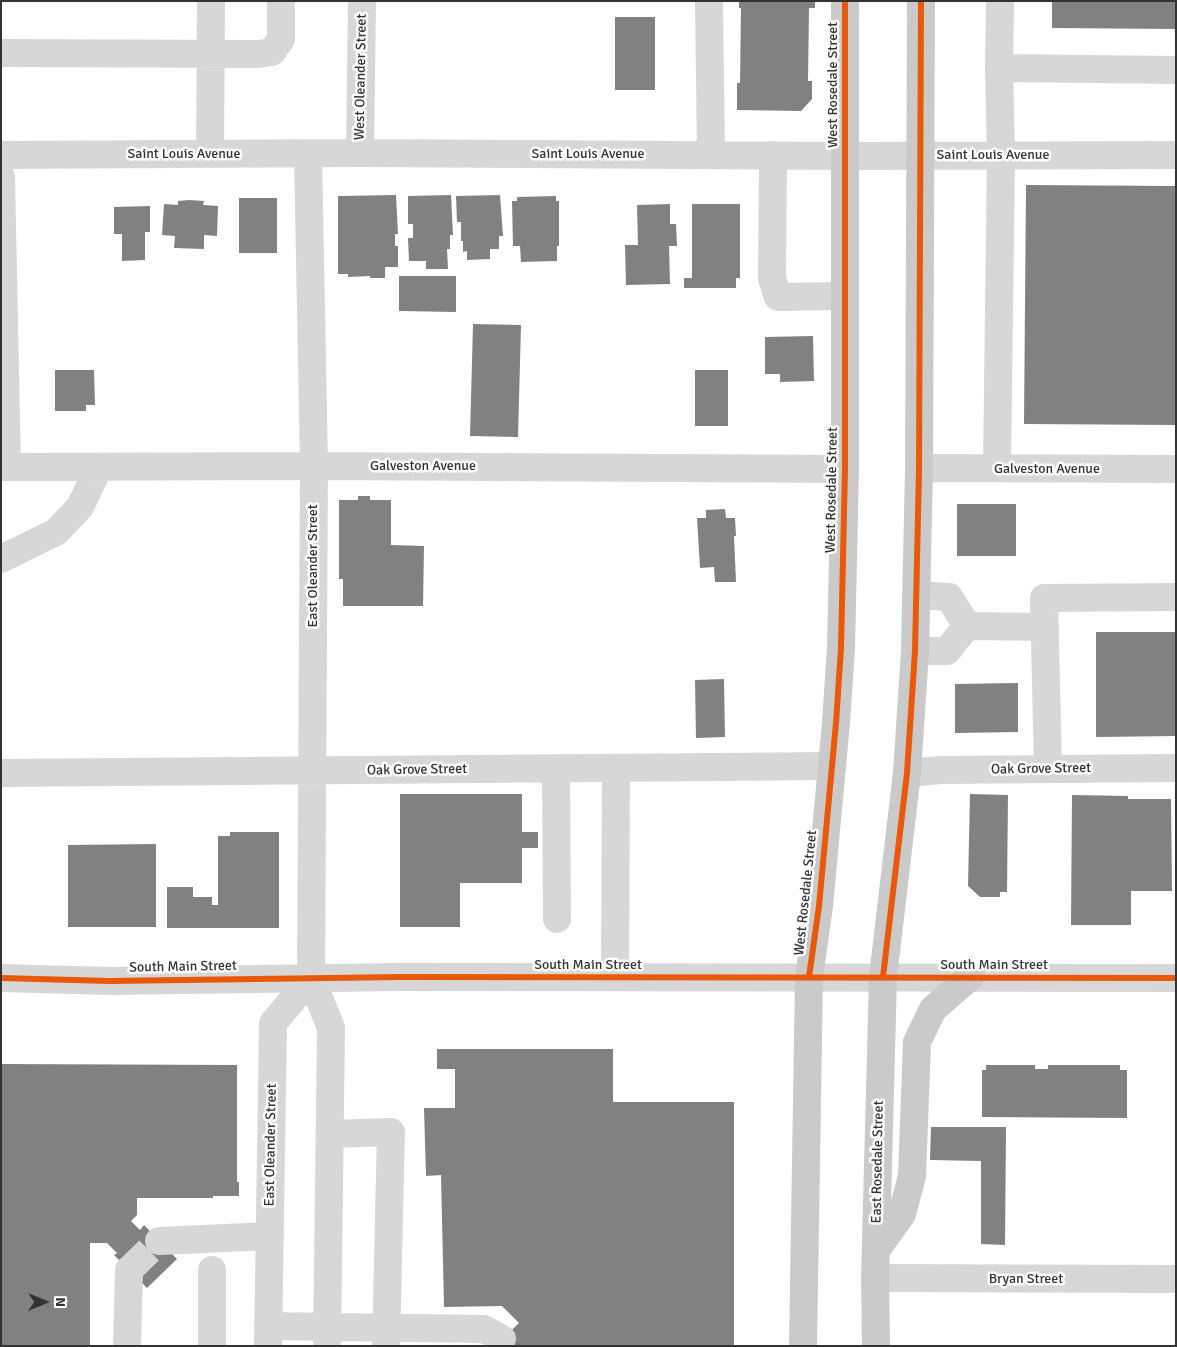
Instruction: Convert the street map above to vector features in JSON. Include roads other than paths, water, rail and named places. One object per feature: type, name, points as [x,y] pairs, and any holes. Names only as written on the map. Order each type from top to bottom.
[{"type":"main road","name":"West Rosedale Street","points":[[809,978],[819,906],[842,648],[846,296],[845,1]]},
{"type":"main road","points":[[883,978],[907,773],[915,651],[919,470],[921,1]]},
{"type":"main road","points":[[803,1346],[809,978]]},
{"type":"main road","name":"East Rosedale Street","points":[[876,1346],[875,1278],[883,978]]},
{"type":"main road","points":[[876,1250],[902,1214],[912,1176],[917,1042],[933,1009],[970,978]]},
{"type":"street","points":[[210,154],[211,1]]},
{"type":"street","points":[[1,53],[258,54],[272,52],[281,39],[280,1]]},
{"type":"street","name":"West Oleander Street","points":[[360,153],[362,1]]},
{"type":"street","points":[[709,1],[711,155]]},
{"type":"street","points":[[997,468],[1001,155],[1000,1]]},
{"type":"street","points":[[999,68],[1176,70]]},
{"type":"street","name":"Saint Louis Avenue","points":[[1,155],[360,153],[846,156],[1176,155]]},
{"type":"street","name":"East Oleander Street","points":[[308,154],[314,466],[310,978],[331,1028],[327,1336],[268,1336],[273,1022],[310,978]]},
{"type":"street","points":[[773,155],[772,279],[778,297],[846,296]]},
{"type":"street","points":[[1,177],[4,467]]},
{"type":"street","points":[[1,559],[56,532],[80,507],[100,466]]},
{"type":"street","name":"Galveston Avenue","points":[[4,467],[314,466],[845,469]]},
{"type":"street","name":"Galveston Avenue","points":[[919,470],[935,468],[1176,469]]},
{"type":"street","points":[[916,595],[949,597],[967,626]]},
{"type":"street","points":[[1048,769],[1044,598],[1176,597]]},
{"type":"street","points":[[967,626],[1045,627]]},
{"type":"street","points":[[915,651],[947,651],[967,626]]},
{"type":"street","name":"Oak Grove Street","points":[[1,773],[312,772],[832,766]]},
{"type":"street","points":[[615,978],[616,768]]},
{"type":"street","name":"Oak Grove Street","points":[[907,773],[923,771],[1176,768]]},
{"type":"street","points":[[556,769],[557,919]]},
{"type":"street","name":"South Main Street","points":[[1,978],[110,981],[310,978],[1176,978]]},
{"type":"street","points":[[330,1134],[391,1132],[386,1336]]},
{"type":"street","points":[[159,1241],[270,1236]]},
{"type":"street","points":[[127,1346],[129,1270]]},
{"type":"street","points":[[212,1270],[212,1346]]},
{"type":"street","name":"Bryan Street","points":[[875,1278],[1176,1279]]},
{"type":"street","points":[[327,1336],[386,1336],[484,1329],[502,1340]]},
{"type":"tunnel","points":[[129,1270],[159,1241]]}]
